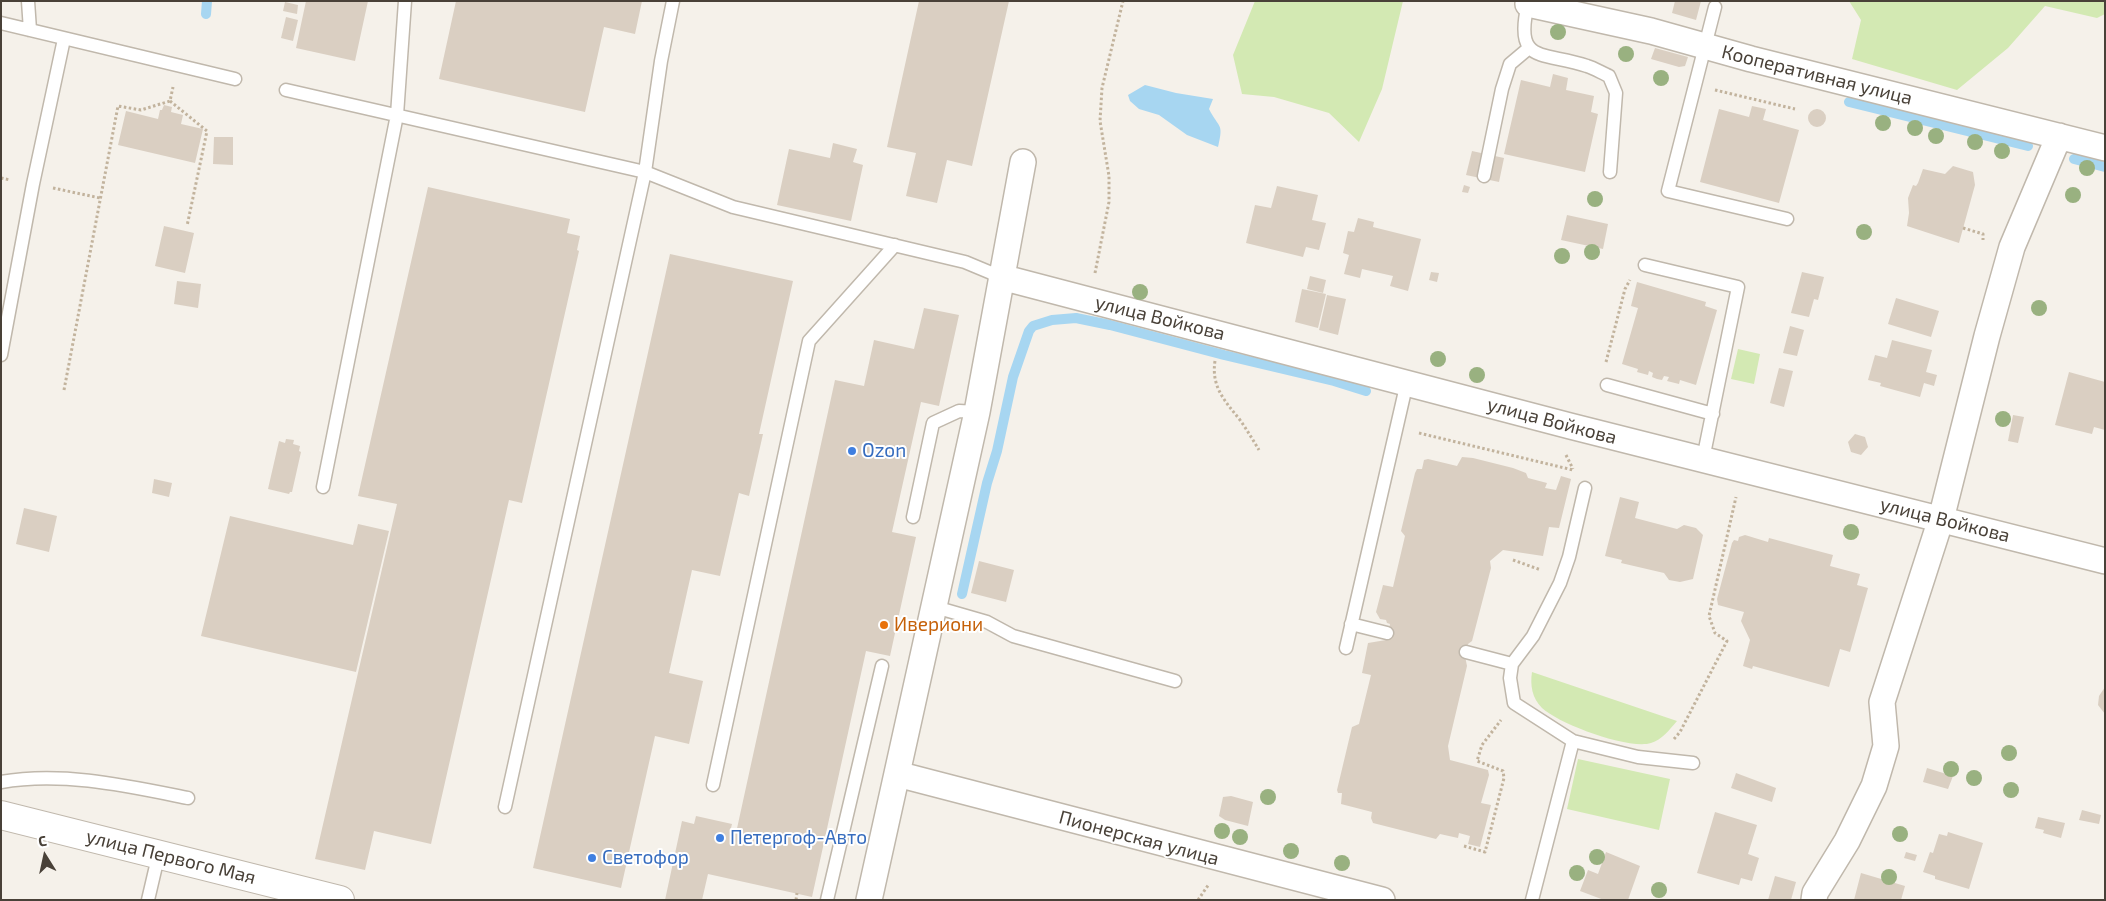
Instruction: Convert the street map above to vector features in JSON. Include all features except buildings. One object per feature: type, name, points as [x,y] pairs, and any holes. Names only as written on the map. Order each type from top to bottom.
[{"type":"street","name":"Кооперативная улица","points":[[1528,4],[1651,31],[2105,148]]},
{"type":"street","points":[[1814,900],[1815,893],[1848,842],[1874,786],[1886,746],[1882,702],[1941,519],[2010,255],[2058,136]]},
{"type":"street","points":[[869,900],[977,412],[1023,162]]},
{"type":"street","name":"улица Войкова","points":[[1001,277],[1702,459],[2105,561]]},
{"type":"street","name":"Пионерская улица","points":[[897,774],[1382,900]]},
{"type":"street","name":"улица Первого Мая","points":[[1,815],[159,853],[340,900]]},
{"type":"lane","points":[[28,1],[30,30]]},
{"type":"lane","points":[[323,487],[397,115],[404,1]]},
{"type":"lane","points":[[505,807],[645,172],[660,61],[672,1]]},
{"type":"lane","points":[[1528,4],[1523,26],[1524,36],[1529,48],[1540,55],[1587,66],[1608,76],[1616,93],[1610,172]]},
{"type":"lane","points":[[1715,7],[1668,191],[1787,219]]},
{"type":"lane","points":[[1,23],[235,79]]},
{"type":"lane","points":[[1,355],[33,184],[64,39]]},
{"type":"lane","points":[[1484,176],[1502,89],[1510,64],[1529,48]]},
{"type":"lane","points":[[286,90],[645,172],[732,207],[968,263],[1001,277]]},
{"type":"lane","points":[[714,785],[809,341],[895,245]]},
{"type":"lane","points":[[1645,266],[1738,287],[1702,459]]},
{"type":"lane","points":[[1346,648],[1407,382]]},
{"type":"lane","points":[[1607,385],[1712,414]]},
{"type":"lane","points":[[913,517],[933,423],[959,411],[977,412]]},
{"type":"lane","points":[[1585,488],[1569,557],[1560,583],[1533,636],[1512,664],[1510,678],[1514,702],[1573,741],[1638,757],[1693,763]]},
{"type":"lane","points":[[934,607],[988,622],[1013,636],[1175,681]]},
{"type":"lane","points":[[1351,624],[1388,633]]},
{"type":"lane","points":[[1466,652],[1512,664]]},
{"type":"lane","points":[[827,900],[882,666]]},
{"type":"lane","points":[[1532,900],[1573,741]]},
{"type":"lane","points":[[1,782],[14,780],[78,780],[188,798]]},
{"type":"lane","points":[[148,900],[159,853]]},
{"type":"path","points":[[1089,300],[1109,202],[1109,176],[1100,121],[1102,88],[1123,1]]},
{"type":"path","points":[[170,101],[179,66]]},
{"type":"path","points":[[1711,89],[1795,109]]},
{"type":"path","points":[[170,101],[207,131],[187,226]]},
{"type":"path","points":[[64,390],[118,106],[141,110],[170,101]]},
{"type":"path","points":[[1963,228],[1983,234]]},
{"type":"path","points":[[1607,385],[1606,360],[1625,289],[1634,274],[1645,266]]},
{"type":"path","points":[[1216,357],[1213,372],[1215,384],[1222,400],[1240,420],[1259,450]]},
{"type":"path","points":[[1396,427],[1573,470],[1585,488]]},
{"type":"path","points":[[1655,759],[1680,732],[1727,641],[1715,633],[1709,616],[1741,469]]},
{"type":"path","points":[[1513,560],[1539,569],[1560,583]]},
{"type":"path","points":[[1464,846],[1485,852],[1504,778],[1503,772],[1477,761],[1482,745],[1514,702]]},
{"type":"path","points":[[796,900],[797,893]]},
{"type":"green space","points":[[1255,1],[1403,1],[1382,89],[1359,142],[1329,113],[1274,97],[1242,94],[1233,55]]},
{"type":"green space","points":[[1849,1],[2105,1],[2105,14],[2097,18],[2045,6],[2008,48],[1957,90],[1852,59],[1861,20]]},
{"type":"green space","points":[[1738,349],[1760,354],[1754,384],[1731,379]]},
{"type":"green space","points":[[1532,672],[1677,721],[1662,737],[1651,743],[1627,743],[1595,734],[1563,721],[1542,708],[1532,691]]},
{"type":"green space","points":[[1578,759],[1670,779],[1659,830],[1567,809]]},
{"type":"water","points":[[1145,85],[1176,93],[1213,99],[1209,109],[1220,126],[1221,133],[1218,147],[1187,135],[1159,115],[1139,109],[1130,101],[1128,95]]},
{"type":"waterway","points":[[206,14],[207,1]]},
{"type":"waterway","points":[[1849,102],[2028,146]]},
{"type":"waterway","points":[[2074,159],[2105,167]]},
{"type":"waterway","points":[[962,594],[1013,377],[1029,331],[1033,326],[1052,320],[1076,318],[1334,381],[1366,391]]},
{"type":"place","name":"Ozon","points":[[852,451]]},
{"type":"place","name":"Ивериони","points":[[884,625]]},
{"type":"place","name":"Петергоф-Авто","points":[[720,838]]},
{"type":"place","name":"Светофор","points":[[592,858]]}]
